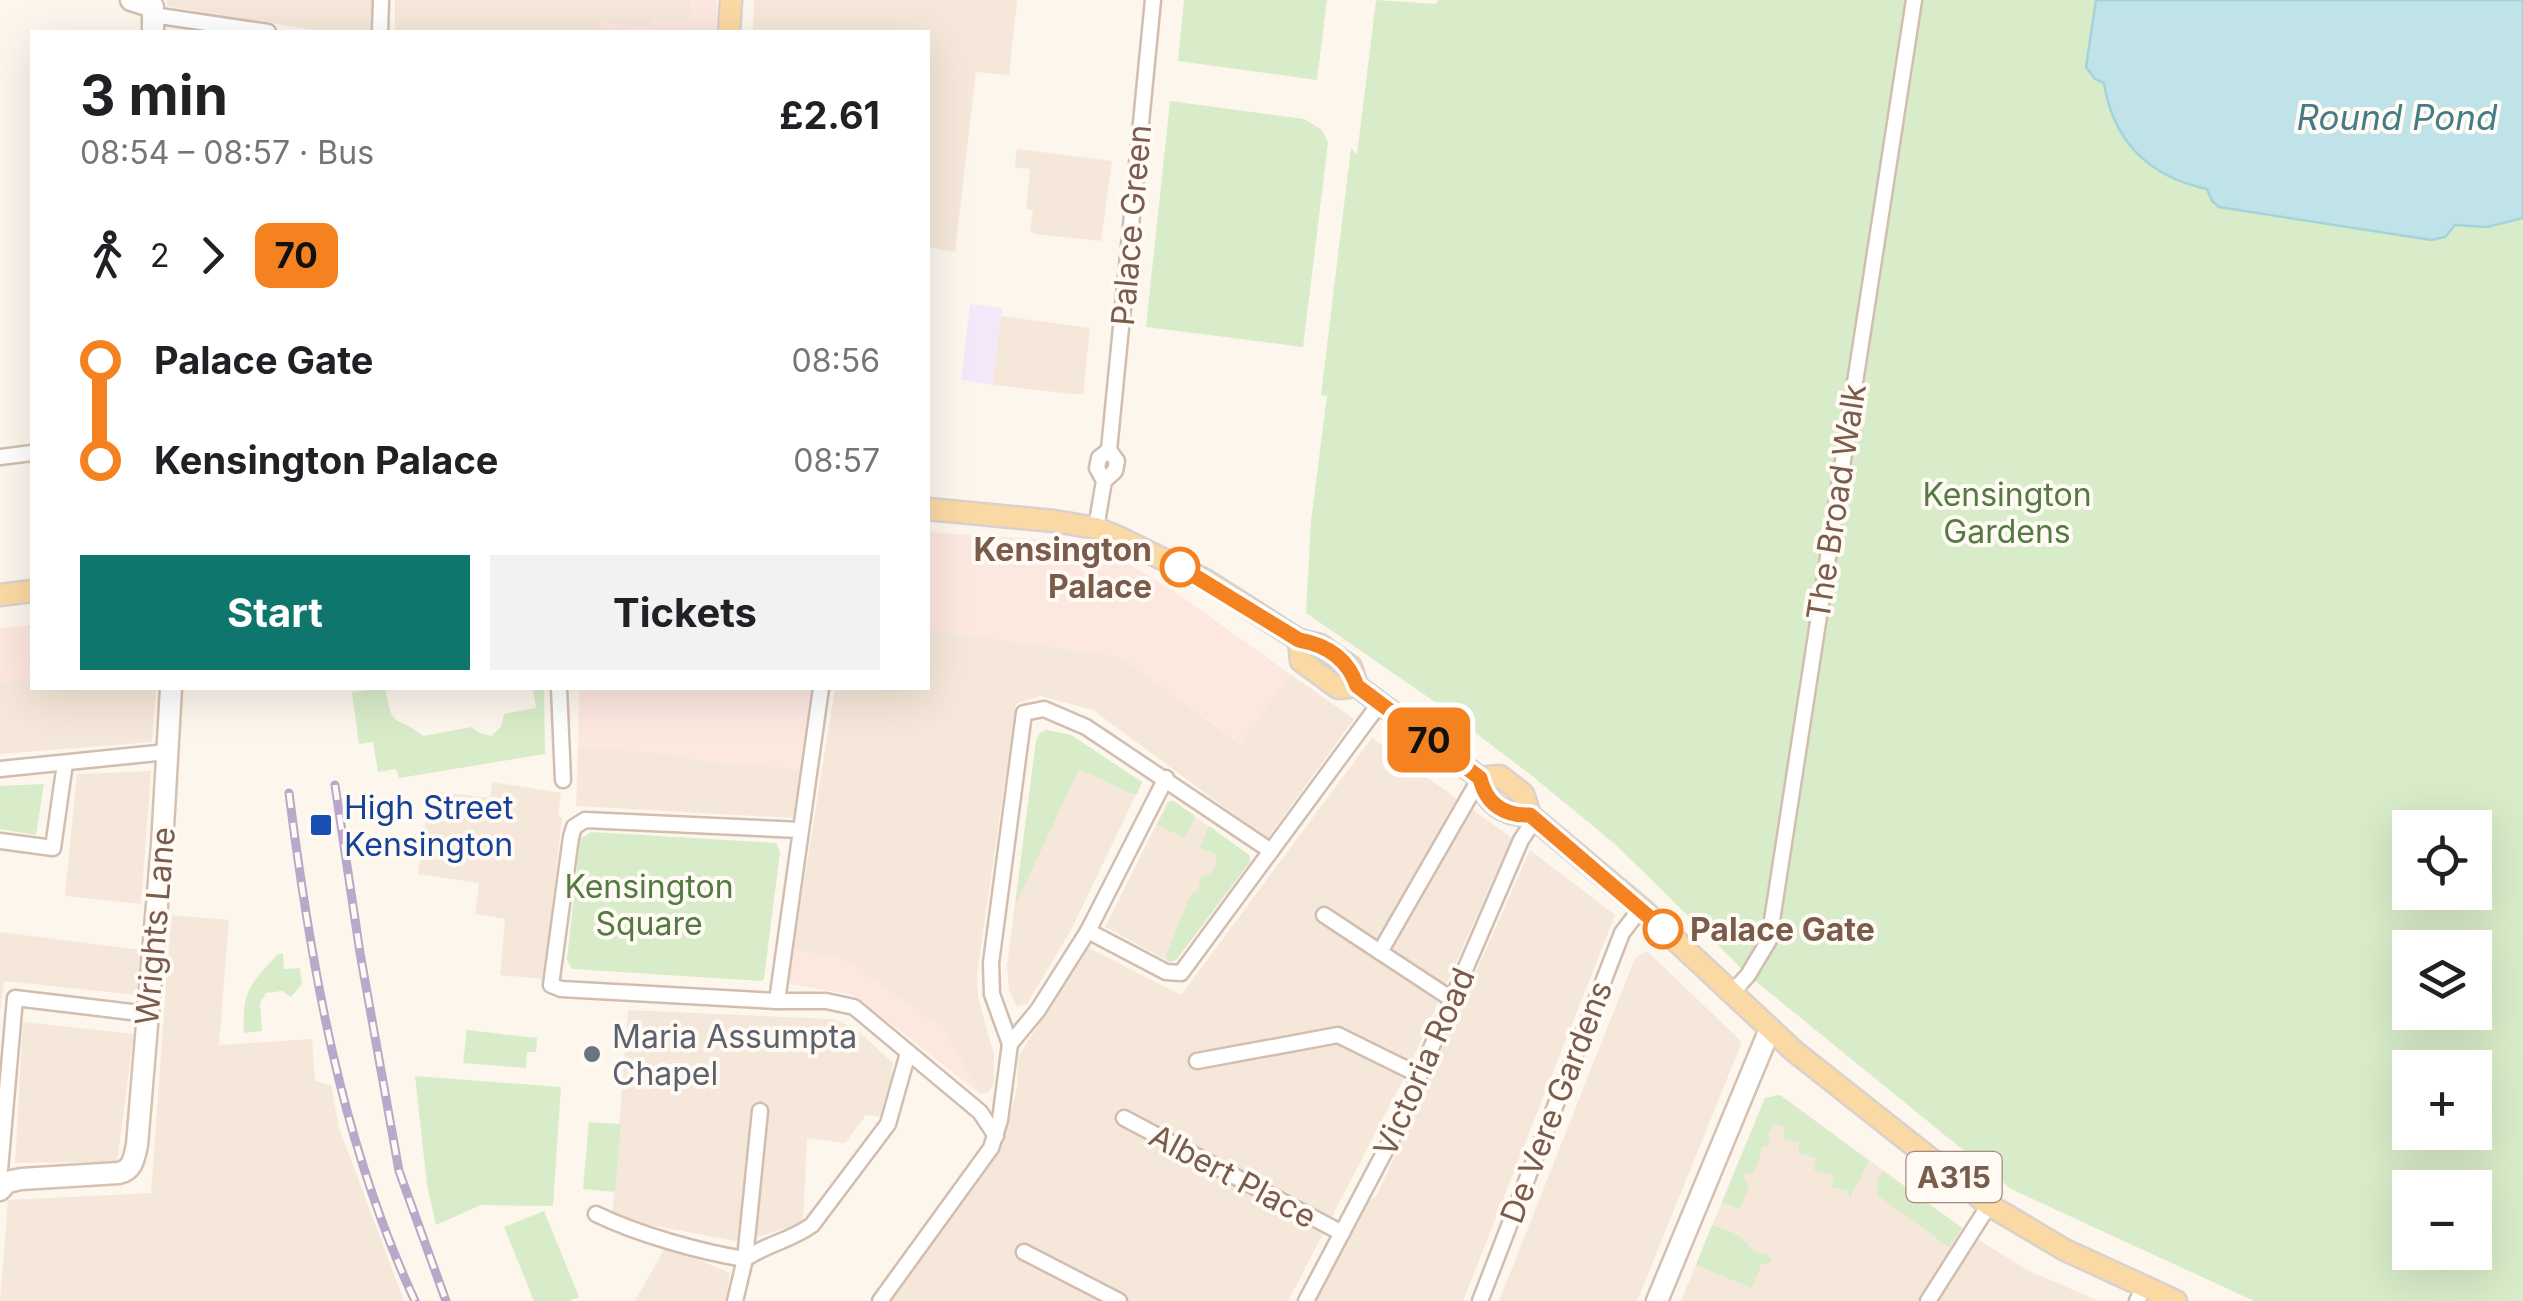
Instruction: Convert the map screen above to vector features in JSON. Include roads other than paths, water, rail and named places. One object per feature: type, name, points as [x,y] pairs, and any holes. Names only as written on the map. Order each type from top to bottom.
[{"type":"main road","points":[[730,30],[731,0]]},
{"type":"main road","name":"A315","points":[[930,509],[1054,520],[1096,528],[1150,550],[1293,636],[1318,644],[1351,668],[1357,686],[1480,778],[1500,776],[1523,794],[1533,817],[1640,908],[1770,1030],[1989,1204],[2140,1294],[2176,1301]]},
{"type":"main road","points":[[0,595],[30,591]]},
{"type":"street","points":[[131,0],[153,14],[255,30]]},
{"type":"street","points":[[380,30],[381,0]]},
{"type":"street","name":"Palace Green","points":[[1096,528],[1104,481],[1116,471],[1117,461],[1109,450],[1153,0]]},
{"type":"street","name":"The Broad Walk","points":[[1732,992],[1748,975],[1769,940],[1914,0]]},
{"type":"street","points":[[0,457],[30,453]]},
{"type":"street","name":"Wrights Lane","points":[[0,1190],[7,1182],[21,1178],[118,1173],[132,1164],[148,1014],[171,690]]},
{"type":"street","points":[[559,690],[563,780]]},
{"type":"street","points":[[777,1001],[821,690]]},
{"type":"street","points":[[1088,931],[1166,972],[1181,973],[1380,703]]},
{"type":"street","points":[[880,1301],[996,1136],[1010,1044],[992,994],[992,963],[1024,713],[1044,709],[1066,716],[1166,778],[1271,851]]},
{"type":"street","points":[[0,769],[167,752]]},
{"type":"street","points":[[0,841],[53,848],[65,763]]},
{"type":"street","points":[[1010,1044],[1038,1010],[1088,931],[1166,778]]},
{"type":"street","points":[[1380,952],[1480,778]]},
{"type":"street","name":"Victoria Road","points":[[1306,1301],[1382,1158],[1533,817]]},
{"type":"street","points":[[800,830],[585,820],[579,823],[571,838],[550,980],[554,988],[826,1001],[854,1008],[980,1112],[996,1136]]},
{"type":"street","name":"De Vere Gardens","points":[[1480,1301],[1622,933],[1640,908]]},
{"type":"street","points":[[1324,915],[1453,1000]]},
{"type":"street","points":[[0,1170],[15,998],[148,1014]]},
{"type":"street","points":[[1657,1301],[1770,1030]]},
{"type":"street","points":[[1197,1061],[1338,1035],[1419,1075]]},
{"type":"street","points":[[596,1214],[618,1225],[745,1258],[759,1248],[802,1233],[888,1124],[908,1053]]},
{"type":"street","points":[[735,1301],[745,1258],[760,1110]]},
{"type":"street","name":"Albert Place","points":[[1124,1118],[1342,1234]]},
{"type":"street","points":[[1928,1301],[1989,1204]]},
{"type":"street","points":[[1024,1252],[1119,1301]]},
{"type":"water","name":"Round Pond","points":[[2096,0],[2523,0],[2523,218],[2487,227],[2455,225],[2445,237],[2431,240],[2219,207],[2207,189],[2168,176],[2125,139],[2104,83],[2086,67]]},
{"type":"railway","points":[[335,785],[399,1171],[446,1301]]},
{"type":"railway","points":[[289,793],[332,1052],[367,1179],[415,1301]]},
{"type":"place","name":"Kensington Palace","points":[[1180,567]]},
{"type":"place","name":"High Street Kensington","points":[[321,825]]},
{"type":"place","name":"Palace Gate","points":[[1663,929]]},
{"type":"place","name":"Maria Assumpta Chapel","points":[[592,1054]]},
{"type":"park label","name":"Kensington Gardens","points":[[2007,512]]},
{"type":"park label","name":"Kensington Square","points":[[649,904]]}]
